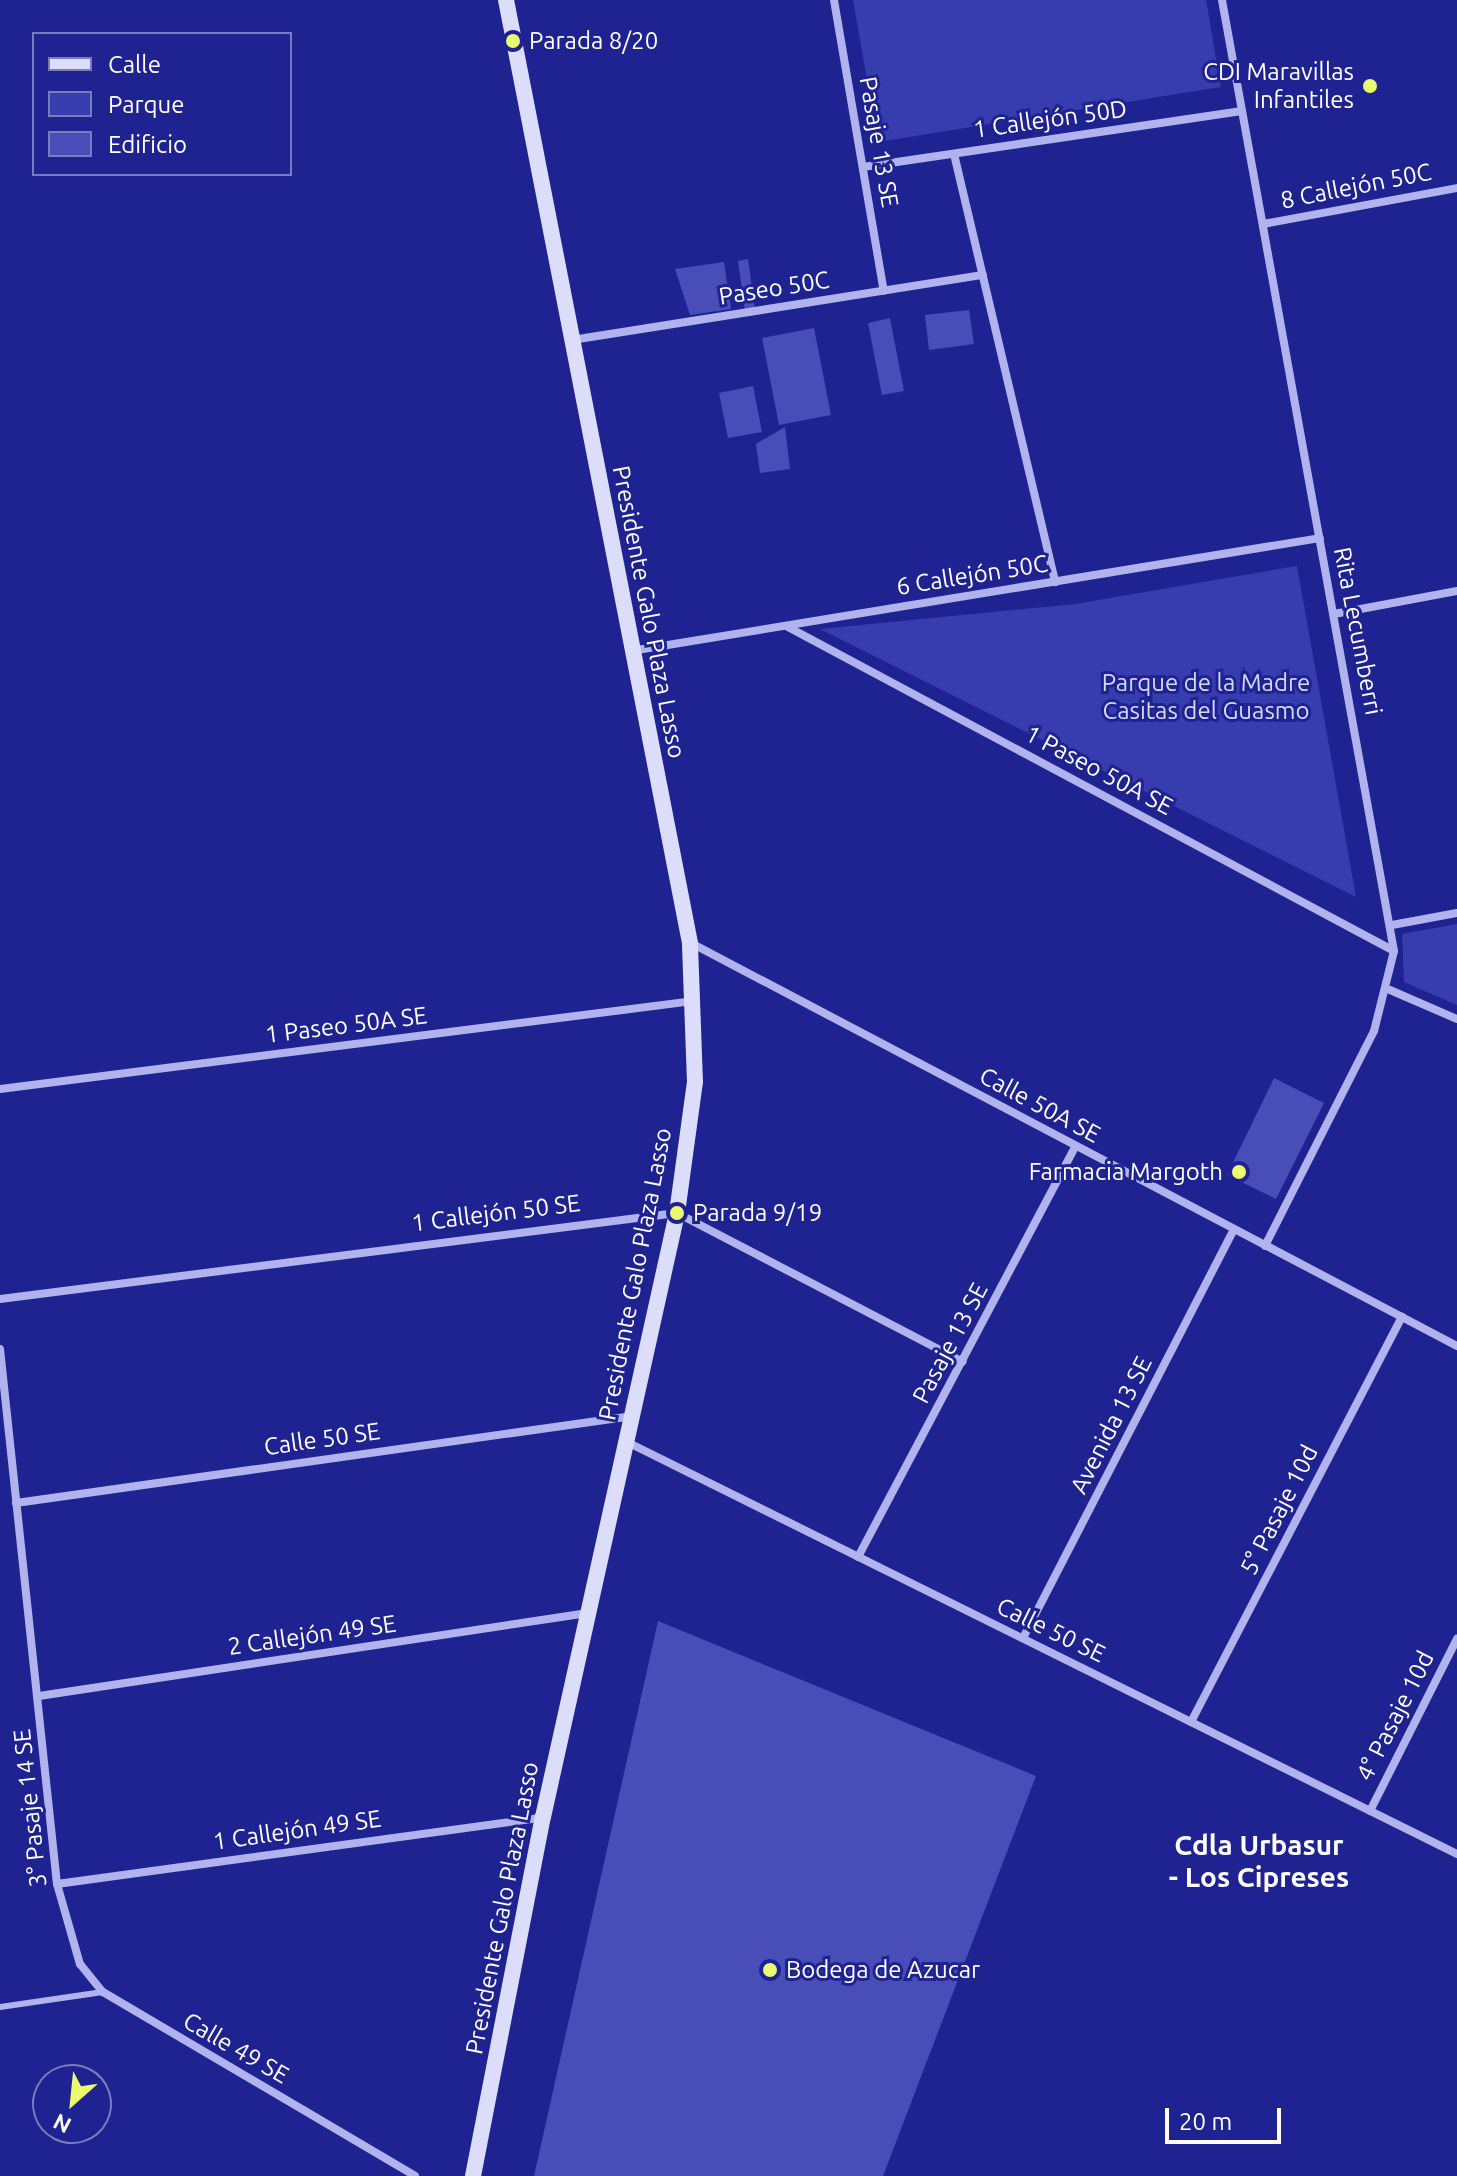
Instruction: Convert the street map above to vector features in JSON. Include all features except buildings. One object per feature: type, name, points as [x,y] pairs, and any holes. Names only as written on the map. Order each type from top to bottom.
[{"type":"street","name":"Presidente Galo Plaza Lasso","points":[[473,2176],[543,1817],[591,1612],[677,1213],[695,1082],[696,1001],[690,943],[506,0]]},
{"type":"street","name":"Pasaje 13 SE","points":[[834,0],[884,291]]},
{"type":"street","name":"Rita Lecumberri","points":[[1222,0],[1392,925],[1394,951],[1390,990],[1265,1246]]},
{"type":"street","name":"1 Callejón 50D","points":[[863,167],[1242,111]]},
{"type":"street","points":[[954,154],[1055,582]]},
{"type":"street","name":"8 Callejón 50C","points":[[1263,224],[1457,188]]},
{"type":"street","name":"Paseo 50C","points":[[572,340],[983,275]]},
{"type":"street","name":"6 Callejón 50C","points":[[631,651],[1320,538]]},
{"type":"street","points":[[1334,614],[1457,591]]},
{"type":"street","name":"1 Paseo 50A SE","points":[[786,626],[1394,951]]},
{"type":"street","points":[[1392,925],[1457,913]]},
{"type":"street","name":"Calle 50A SE","points":[[690,943],[1457,1346]]},
{"type":"street","points":[[1390,990],[1457,1019]]},
{"type":"street","name":"1 Paseo 50A SE","points":[[0,1089],[696,1001]]},
{"type":"street","name":"Pasaje 13 SE","points":[[858,1557],[1075,1147]]},
{"type":"street","points":[[677,1213],[963,1362]]},
{"type":"street","name":"1 Callejón 50 SE","points":[[0,1299],[677,1213]]},
{"type":"street","name":"Avenida 13 SE","points":[[1023,1638],[1234,1230]]},
{"type":"street","name":"5° Pasaje 10d","points":[[1191,1722],[1402,1317]]},
{"type":"street","name":"3° Pasaje 14 SE","points":[[0,1349],[57,1884],[65,1928]]},
{"type":"street","name":"Calle 50 SE","points":[[16,1503],[633,1416]]},
{"type":"street","name":"Calle 50 SE","points":[[627,1442],[1457,1854]]},
{"type":"street","name":"2 Callejón 49 SE","points":[[39,1696],[591,1612]]},
{"type":"street","name":"4° Pasaje 10d","points":[[1370,1811],[1457,1639]]},
{"type":"street","name":"1 Callejón 49 SE","points":[[57,1884],[543,1817]]},
{"type":"street","name":"Calle 49 SE","points":[[65,1928],[80,1964],[103,1992],[415,2176]]},
{"type":"lane","points":[[0,2007],[103,1992]]},
{"type":"green space","points":[[853,0],[1206,0],[1221,87],[878,142]]},
{"type":"green space","name":"Parque de la Madre Casitas del Guasmo","points":[[1297,566],[1356,897],[820,629],[1075,604]]},
{"type":"green space","points":[[1457,924],[1457,1005],[1404,982],[1402,934]]},
{"type":"place","name":"Parada 8/20","points":[[513,41]]},
{"type":"place","name":"CDI Maravillas Infantiles","points":[[1370,86]]},
{"type":"place","name":"Farmacia Margoth","points":[[1239,1172]]},
{"type":"place","name":"Parada 9/19","points":[[677,1213]]},
{"type":"place","name":"Bodega de Azucar","points":[[770,1970]]},
{"type":"district","name":"Cdla Urbasur - Los Cipreses","points":[[1259,1861]]}]
